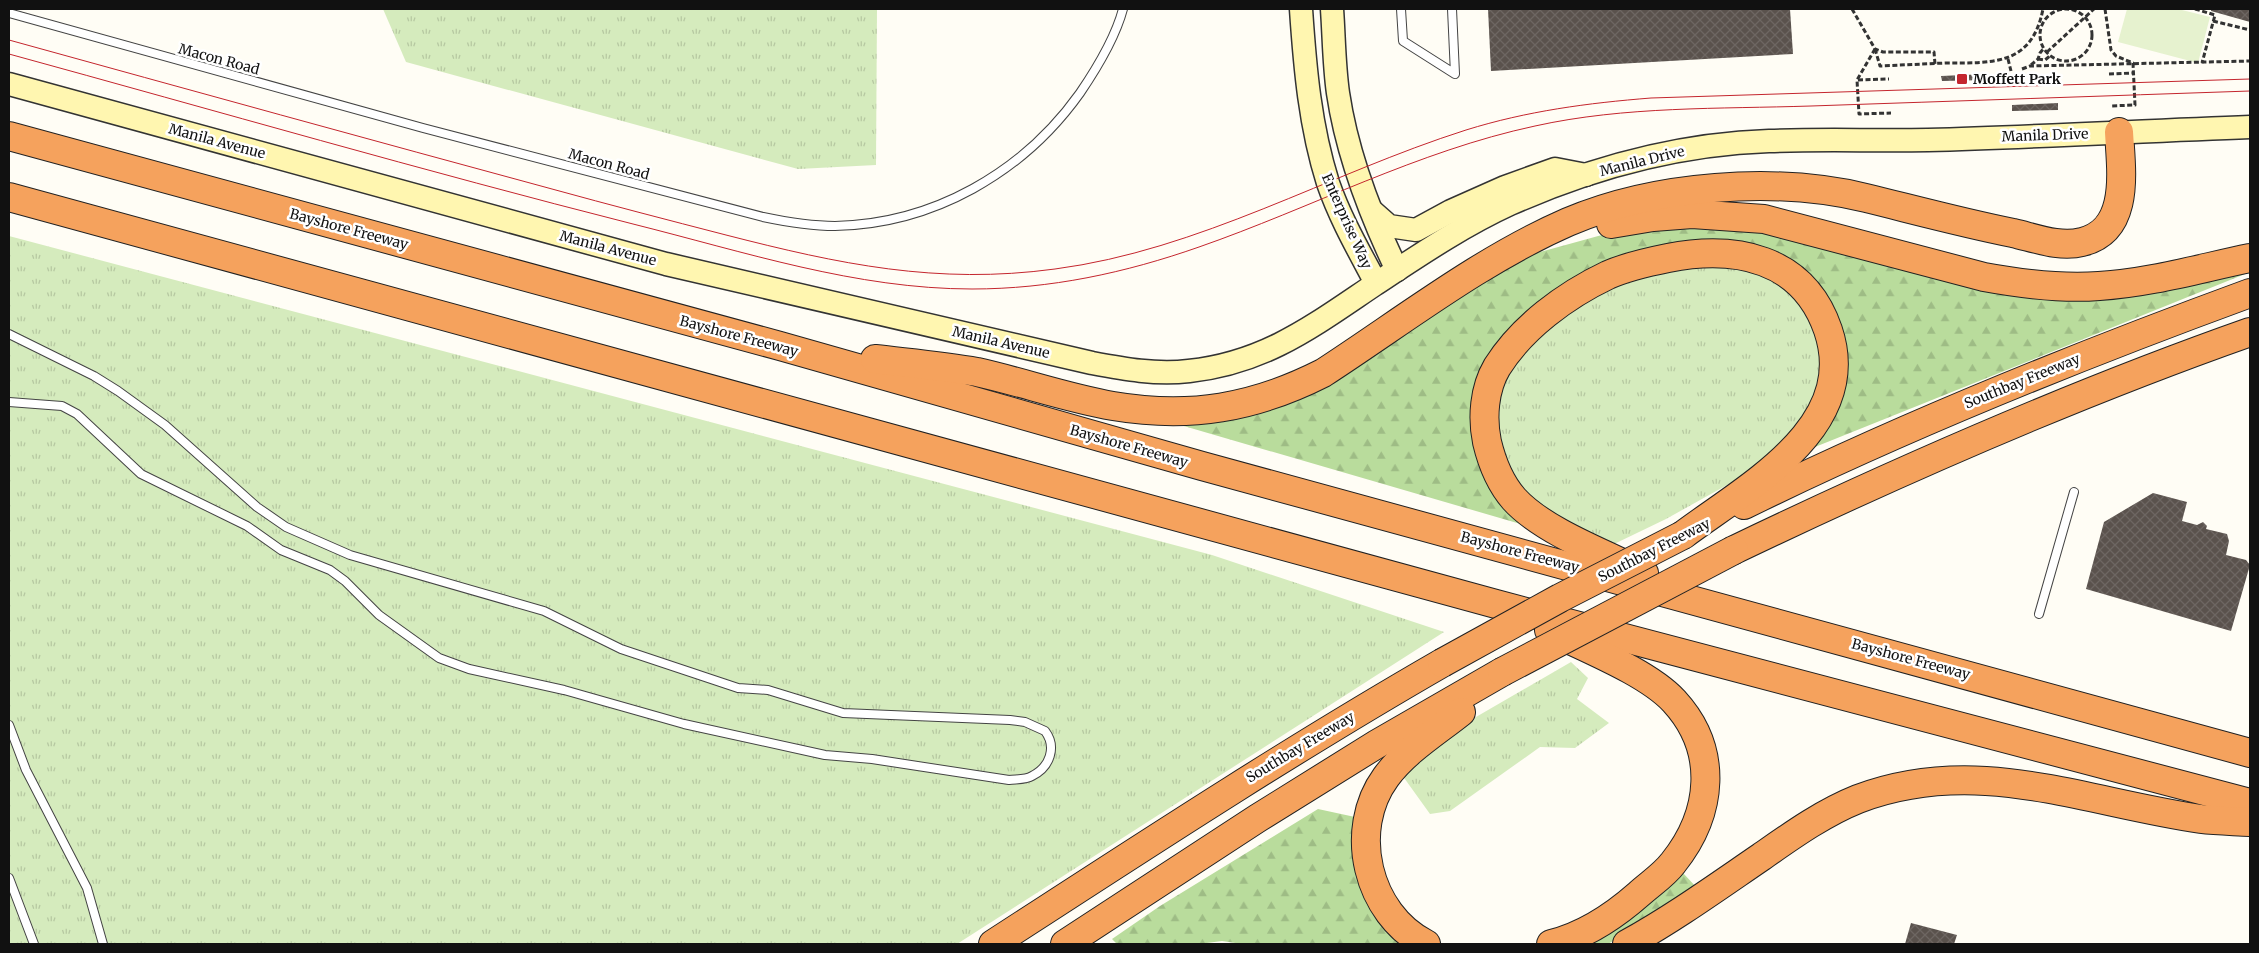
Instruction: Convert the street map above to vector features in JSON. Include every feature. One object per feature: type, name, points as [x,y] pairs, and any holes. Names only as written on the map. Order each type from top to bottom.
[{"type":"highway","points":[[780,346],[976,372],[1112,406],[1177,413],[1236,406],[1293,388],[1323,373],[1510,251],[1569,222],[1649,197],[1728,188],[1770,186],[1816,189],[1862,197],[1964,223],[2063,244],[2083,242],[2100,234],[2114,218],[2120,202],[2122,180],[2119,132]]},
{"type":"highway","name":"Bayshore Freeway","points":[[9,136],[780,346],[1192,464],[2250,753]]},
{"type":"highway","points":[[9,197],[1496,604],[2250,803]]},
{"type":"highway","points":[[1510,251],[1613,224],[1654,217],[1692,214],[1764,219],[1984,277],[2060,287],[2100,286],[2145,280],[2250,258]]},
{"type":"highway","points":[[1683,535],[1788,457],[1810,432],[1830,390],[1833,365],[1832,341],[1823,315],[1808,294],[1788,274],[1761,259],[1727,252],[1692,254],[1649,262],[1609,275],[1571,296],[1539,319],[1513,346],[1496,368],[1487,391],[1484,413],[1490,458],[1499,478],[1514,499],[1536,517],[1566,536],[1705,603]]},
{"type":"highway","name":"Southbay Freeway","points":[[993,944],[1237,785],[1336,724],[1560,598],[1683,535],[1849,454],[2010,385],[2250,293]]},
{"type":"highway","points":[[1065,944],[1258,818],[1377,744],[1508,676],[1667,584],[1878,481],[2032,415],[2185,355],[2250,332]]},
{"type":"highway","points":[[1496,604],[1648,681],[1673,700],[1691,724],[1701,746],[1706,773],[1706,792],[1699,819],[1689,840],[1672,865],[1620,910],[1583,932],[1551,944]]},
{"type":"highway","points":[[1426,944],[1405,930],[1388,912],[1374,888],[1367,860],[1366,832],[1372,804],[1386,777],[1409,752],[1508,676]]},
{"type":"highway","points":[[1627,944],[1662,925],[1820,818],[1858,800],[1896,788],[1952,780],[1978,779],[2013,782],[2202,819],[2250,822]]},
{"type":"main road","name":"Enterprise Way","points":[[1301,9],[1308,96],[1319,150],[1332,194],[1376,284]]},
{"type":"main road","name":"Enterprise Way","points":[[1332,9],[1338,92],[1343,120],[1357,171],[1380,234],[1397,270]]},
{"type":"main road","name":"Manila Avenue","points":[[9,84],[666,264],[755,286],[1092,363],[1156,372],[1187,371],[1214,367]]},
{"type":"main road","name":"Manila Drive","points":[[1214,367],[1247,359],[1302,334],[1397,270],[1474,222],[1510,205],[1587,175],[1629,162],[1677,151],[1767,141],[1929,140],[2250,127]]},
{"type":"main road","points":[[1372,211],[1389,226],[1416,230],[1505,187],[1555,169],[1587,175]]},
{"type":"lane","name":"Macon Road","points":[[9,14],[423,128],[763,217],[798,224],[834,226],[869,224],[908,216],[946,203],[984,184],[1018,159],[1046,134],[1090,79],[1108,47],[1123,9]]},
{"type":"lane","points":[[1401,9],[1403,41],[1455,74],[1452,9]]},
{"type":"lane","points":[[9,334],[94,376],[118,391],[165,425],[256,507],[286,527],[313,540],[350,555],[418,576],[544,611],[621,649],[738,688],[768,690],[843,713],[1025,722],[1045,730],[1050,737],[1051,752],[1048,762],[1030,777],[1009,780],[872,759],[824,754],[684,724],[564,690],[469,669],[439,658],[379,616],[345,581],[330,570],[281,550],[247,526],[141,474],[77,414],[62,406],[9,402]]},
{"type":"lane","points":[[2039,614],[2074,492]]},
{"type":"lane","points":[[9,725],[26,770],[87,888],[103,944]]},
{"type":"lane","points":[[9,878],[34,944]]},
{"type":"path","points":[[1852,9],[1875,49],[1880,66],[1988,63],[2008,59],[2022,50],[2041,24],[2052,14],[2066,9],[2073,10],[2085,17],[2092,31],[2090,46],[2080,57],[2065,63]]},
{"type":"path","points":[[2043,9],[2041,36],[2045,50],[2065,63]]},
{"type":"path","points":[[2030,66],[2038,59],[2040,53],[2094,9]]},
{"type":"path","points":[[2105,9],[2111,50],[2116,56],[2133,63]]},
{"type":"path","points":[[2195,9],[2215,15],[2202,63]]},
{"type":"path","points":[[2213,21],[2250,30]]},
{"type":"path","points":[[1875,49],[1883,52],[1934,52],[1935,64]]},
{"type":"path","points":[[1875,49],[1857,80],[1858,114],[1892,112]]},
{"type":"path","points":[[2038,59],[2045,60],[2051,55]]},
{"type":"path","points":[[2008,59],[2011,71]]},
{"type":"path","points":[[2022,69],[2030,66],[2065,63],[2250,61]]},
{"type":"path","points":[[2110,106],[2135,106],[2133,63]]},
{"type":"path","points":[[2109,74],[2133,73]]},
{"type":"path","points":[[1857,80],[1889,79]]},
{"type":"green space","points":[[383,9],[877,9],[876,165],[798,169],[406,62]]},
{"type":"green space","points":[[2127,9],[2178,9],[2210,17],[2198,63],[2118,42]]},
{"type":"green space","points":[[1731,223],[1973,282],[2250,272],[1810,449],[1840,341],[1767,254],[1604,265],[1478,387],[1524,525],[1153,417],[1237,413],[1522,257],[1620,230]]},
{"type":"green space","points":[[9,236],[1212,555],[1444,632],[957,944],[9,944]]},
{"type":"green space","points":[[1756,266],[1801,299],[1824,344],[1822,390],[1781,455],[1666,519],[1610,546],[1521,495],[1494,434],[1504,370],[1576,301],[1649,269]]},
{"type":"green space","points":[[1571,662],[1588,678],[1577,699],[1609,723],[1575,748],[1540,747],[1450,811],[1430,814],[1402,775],[1438,739]]},
{"type":"green space","points":[[1318,809],[1355,817],[1364,893],[1386,932],[1407,944],[1242,944],[1222,941],[1199,944],[1117,944],[1112,939],[1160,906]]},
{"type":"green space","points":[[1683,873],[1698,889],[1608,944],[1577,944],[1630,915]]},
{"type":"building","points":[[1488,9],[1790,9],[1793,54],[1491,71]]},
{"type":"building","points":[[2211,9],[2250,9],[2250,22],[2211,11]]},
{"type":"building","points":[[1986,74],[1987,80],[1942,81],[1941,76]]},
{"type":"building","points":[[2058,103],[2058,110],[2012,111],[2012,105]]},
{"type":"building","points":[[2153,493],[2187,502],[2182,521],[2197,525],[2203,522],[2207,526],[2206,529],[2227,534],[2229,541],[2226,555],[2246,560],[2250,565],[2231,631],[2086,589],[2104,522]]},
{"type":"building","points":[[1911,923],[1957,935],[1954,944],[1905,944]]},
{"type":"tram line","points":[[9,40],[574,195],[808,255],[889,269],[970,275],[1055,269],[1109,259],[1161,245],[1263,209],[1415,148],[1466,130],[1489,123],[1558,109],[1604,102],[1651,98],[2250,79]]},
{"type":"tram line","points":[[9,54],[477,183],[759,257],[843,276],[886,283],[972,289],[1059,283],[1143,265],[1241,232],[1365,181],[1449,150],[1535,126],[1569,120],[1603,115],[1673,110],[2250,91]]},
{"type":"place","name":"Moffett Park","points":[[1962,79]]}]
